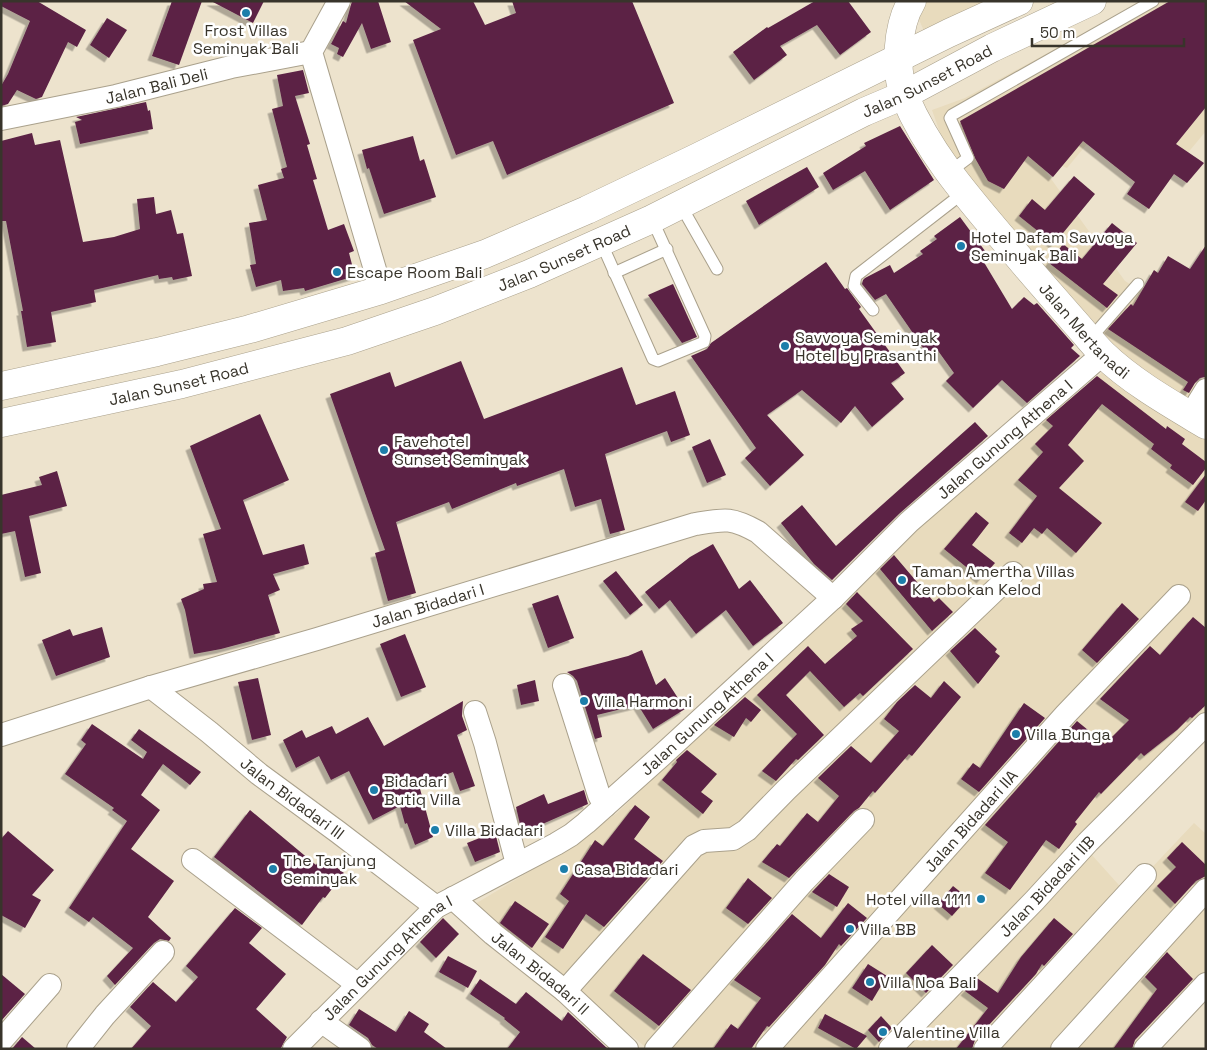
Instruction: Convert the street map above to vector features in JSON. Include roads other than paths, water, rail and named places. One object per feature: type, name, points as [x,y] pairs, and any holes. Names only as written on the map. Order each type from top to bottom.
[{"type":"main road","name":"Jalan Mertanadi","points":[[912,1],[902,23],[898,60],[904,95],[956,183],[1096,346],[1123,371],[1198,420]]},
{"type":"main road","name":"Jalan Sunset Road","points":[[1,423],[182,384],[346,340],[444,308],[529,274],[652,219],[864,112],[904,95],[956,66],[1092,1]]},
{"type":"main road","name":"Jalan Sunset Road","points":[[1,386],[148,354],[240,331],[381,290],[485,254],[587,210],[1015,2]]},
{"type":"street","points":[[339,1],[311,52],[381,290]]},
{"type":"street","name":"Jalan Bali Deli","points":[[1,119],[116,96],[231,67],[311,52]]},
{"type":"street","name":"Jalan Gunung Athena I","points":[[294,1049],[357,984],[444,902],[571,835],[662,756],[833,598],[908,522],[1096,346]]},
{"type":"street","points":[[1198,420],[1206,390]]},
{"type":"street","name":"Jalan Bidadari I","points":[[1,735],[151,687],[317,640],[695,524],[725,519],[745,525],[758,532],[833,598]]},
{"type":"street","points":[[564,992],[694,846],[704,841],[732,839],[747,830],[786,790],[1013,573]]},
{"type":"street","name":"Jalan Bidadari IIA","points":[[767,1049],[1066,714],[1179,596]]},
{"type":"street","points":[[564,685],[604,806]]},
{"type":"street","name":"Jalan Bidadari III","points":[[151,687],[259,774],[338,832],[444,902]]},
{"type":"street","points":[[475,712],[518,864]]},
{"type":"street","name":"Jalan Bidadari IIB","points":[[890,1049],[1035,900],[1088,842],[1206,724]]},
{"type":"street","points":[[656,1049],[804,881],[863,820]]},
{"type":"street","points":[[193,860],[357,984]]},
{"type":"street","points":[[984,1049],[1145,875]]},
{"type":"street","points":[[1062,1049],[1206,890]]},
{"type":"street","name":"Jalan Bidadari II","points":[[444,902],[493,934],[564,992],[627,1049]]},
{"type":"street","points":[[78,1049],[105,1015],[163,952]]},
{"type":"street","points":[[1145,1049],[1206,984]]},
{"type":"street","points":[[1,1041],[50,985]]},
{"type":"street","points":[[321,1021],[360,1049]]},
{"type":"lane","points":[[873,310],[854,286],[856,276],[956,183],[968,158],[950,118],[952,115],[1154,1]]},
{"type":"lane","points":[[680,204],[717,269]]},
{"type":"lane","points":[[601,242],[655,361],[658,362],[704,342],[705,336],[652,219]]},
{"type":"lane","points":[[614,273],[667,249]]},
{"type":"lane","points":[[1096,346],[1138,284]]},
{"type":"place","name":"Frost Villas Seminyak Bali","points":[[246,13]]},
{"type":"place","name":"Hotel Dafam Savvoya Seminyak Bali","points":[[961,246]]},
{"type":"place","name":"Escape Room Bali","points":[[337,272]]},
{"type":"place","name":"Savvoya Seminyak Hotel by Prasanthi","points":[[785,346]]},
{"type":"place","name":"Favehotel Sunset Seminyak","points":[[384,450]]},
{"type":"place","name":"Taman Amertha Villas Kerobokan Kelod","points":[[902,580]]},
{"type":"place","name":"Villa Harmoni","points":[[584,701]]},
{"type":"place","name":"Villa Bunga","points":[[1016,734]]},
{"type":"place","name":"Bidadari Butiq Villa","points":[[374,790]]},
{"type":"place","name":"Villa Bidadari","points":[[435,830]]},
{"type":"place","name":"The Tanjung Seminyak","points":[[273,869]]},
{"type":"place","name":"Casa Bidadari","points":[[564,869]]},
{"type":"place","name":"Hotel villa 1111","points":[[981,899]]},
{"type":"place","name":"Villa BB","points":[[850,929]]},
{"type":"place","name":"Villa Noa Bali","points":[[870,982]]},
{"type":"place","name":"Valentine Villa","points":[[883,1032]]}]
